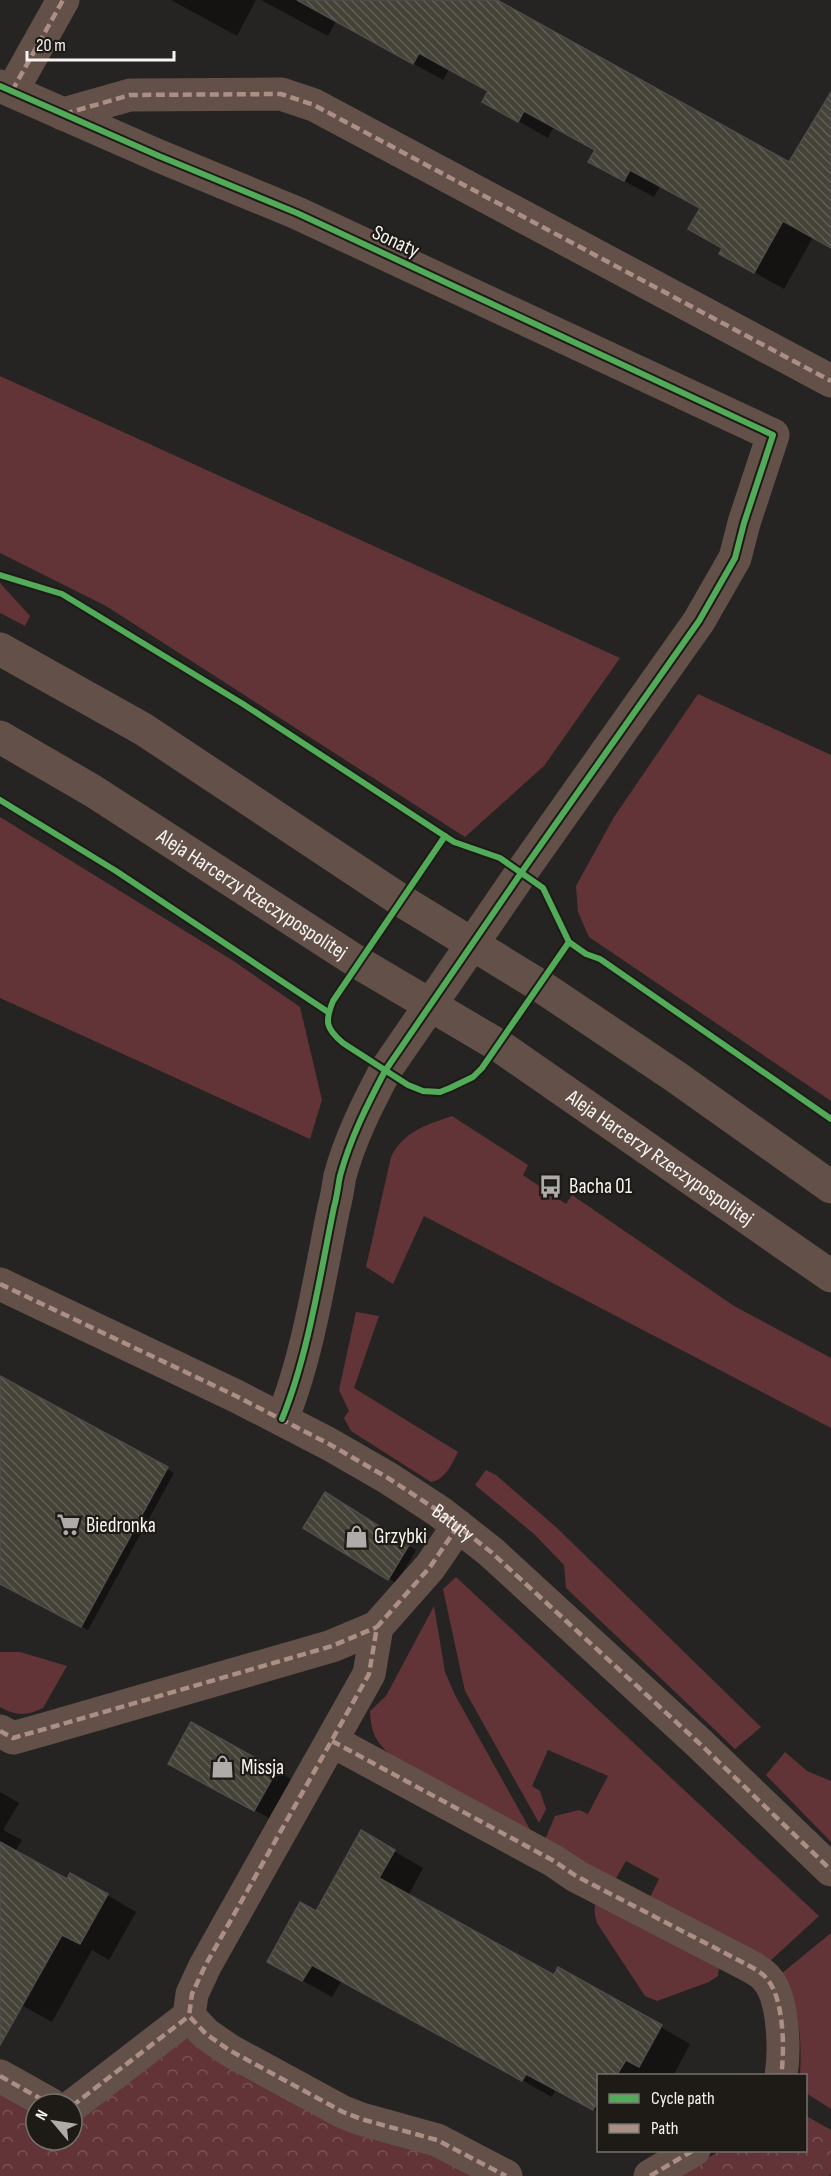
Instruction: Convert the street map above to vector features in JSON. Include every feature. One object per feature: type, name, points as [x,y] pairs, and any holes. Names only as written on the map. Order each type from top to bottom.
[{"type":"street","points":[[6,88],[63,0]]},
{"type":"street","name":"Sonaty","points":[[6,88],[297,213],[773,435],[735,558],[699,621],[472,943]]},
{"type":"street","points":[[63,114],[130,95],[281,94],[314,105],[831,381]]},
{"type":"street","points":[[0,649],[143,729],[402,901],[539,984],[831,1187]]},
{"type":"street","name":"Aleja Harcerzy Rzeczypospolitej","points":[[0,737],[93,791],[359,963],[498,1045],[831,1276]]},
{"type":"street","points":[[282,1419],[292,1395],[340,1176],[354,1135],[385,1071],[472,943]]},
{"type":"street","name":"Batuty","points":[[0,1284],[282,1419],[388,1478],[440,1512],[491,1552],[691,1735],[831,1869]]},
{"type":"street","points":[[6,1734],[332,1646],[377,1627],[430,1567],[458,1526]]},
{"type":"street","points":[[84,2097],[189,2016],[192,1994],[205,1966],[369,1674],[377,1627]]},
{"type":"street","points":[[332,1742],[554,1861],[576,1876],[744,1963],[768,1979],[780,2007],[784,2056],[781,2074]]},
{"type":"street","points":[[189,2016],[206,2034],[229,2050],[344,2112],[437,2140],[506,2176]]},
{"type":"street","points":[[0,2076],[29,2092]]},
{"type":"street","points":[[650,2176],[692,2152]]},
{"type":"green space","points":[[0,376],[620,658],[544,766],[465,837],[106,606],[0,553]]},
{"type":"green space","points":[[0,583],[30,616],[25,626],[0,613]]},
{"type":"green space","points":[[698,694],[831,755],[831,1101],[589,937],[578,912],[576,886],[614,817]]},
{"type":"green space","points":[[0,817],[232,960],[300,1007],[322,1100],[310,1139],[0,998]]},
{"type":"green space","points":[[452,1116],[528,1165],[523,1175],[566,1204],[572,1195],[734,1306],[831,1358],[831,1428],[424,1216],[393,1284],[366,1267],[391,1157],[396,1148],[417,1130]]},
{"type":"green space","points":[[356,1312],[379,1316],[354,1388],[458,1452],[448,1471],[441,1478],[431,1482],[351,1431],[344,1418],[349,1411],[339,1390]]},
{"type":"green space","points":[[486,1470],[496,1475],[557,1528],[761,1727],[735,1749],[566,1588],[564,1565],[534,1534],[475,1485]]},
{"type":"green space","points":[[456,1577],[819,1916],[769,1962],[649,1899],[659,1879],[626,1861],[615,1880],[544,1842],[555,1816],[579,1810],[588,1814],[608,1776],[548,1750],[532,1786],[540,1791],[546,1809],[539,1823],[465,1691],[443,1589]]},
{"type":"green space","points":[[434,1606],[445,1672],[455,1695],[532,1833],[393,1757],[382,1747],[376,1737],[370,1711],[386,1696]]},
{"type":"green space","points":[[0,1652],[20,1652],[67,1666],[43,1708],[22,1714],[0,1707]]},
{"type":"green space","points":[[785,1752],[807,1771],[831,1781],[831,1842],[766,1775]]},
{"type":"green space","points":[[598,1899],[719,1967],[718,1976],[709,1982],[657,2001],[645,1996],[597,1923],[594,1910]]},
{"type":"green space","points":[[831,1933],[831,2109],[807,2094],[807,2074],[800,2074],[801,2049],[796,2011],[781,1974]]},
{"type":"green space","points":[[186,2017],[487,2176],[0,2176],[0,2084],[24,2097],[24,2152],[84,2152],[84,2109]]},
{"type":"green space","points":[[807,2117],[831,2130],[831,2173],[829,2176],[675,2176],[718,2152],[807,2152]]},
{"type":"building","points":[[297,0],[497,0],[789,162],[831,92],[831,248],[783,221],[754,273],[719,254],[722,248],[688,229],[700,208],[630,170],[624,181],[588,162],[595,150],[524,111],[518,122],[482,102],[488,91],[419,53],[413,64]]},
{"type":"building","name":"Biedronka","points":[[0,1376],[168,1467],[81,1627],[0,1584]]},
{"type":"building","name":"Grzybki","points":[[325,1492],[409,1545],[388,1580],[303,1528]]},
{"type":"building","name":"Missja","points":[[191,1722],[277,1770],[254,1811],[168,1764]]},
{"type":"building","points":[[361,1830],[395,1850],[379,1878],[554,1975],[558,1967],[662,2025],[639,2067],[626,2060],[617,2074],[597,2074],[597,2103],[593,2110],[526,2074],[522,2081],[312,1965],[302,1981],[267,1962],[300,1902],[316,1911]]},
{"type":"building","points":[[0,1842],[67,1879],[70,1873],[108,1894],[80,1944],[62,1935],[0,2045]]},
{"type":"marked path","points":[[12,91],[63,0]]},
{"type":"marked path","points":[[64,114],[130,95],[281,94],[314,105],[831,381]]},
{"type":"marked path","points":[[0,1284],[236,1396],[329,1444],[388,1478],[440,1512],[491,1552],[699,1743],[831,1870]]},
{"type":"marked path","points":[[458,1526],[430,1567],[377,1627],[369,1674],[205,1966],[192,1994],[189,2016],[206,2034],[229,2050],[343,2112],[437,2140],[506,2176]]},
{"type":"marked path","points":[[0,1731],[13,1738],[332,1646],[377,1627]]},
{"type":"marked path","points":[[332,1741],[554,1861],[576,1876],[765,1976],[773,1988],[780,2011],[783,2039],[781,2074]]},
{"type":"marked path","points":[[84,2097],[189,2016]]},
{"type":"marked path","points":[[0,2076],[29,2092]]},
{"type":"marked path","points":[[650,2176],[691,2152]]},
{"type":"cycle path","points":[[0,86],[159,156],[297,213],[773,435],[735,558],[699,621],[521,873],[385,1071],[372,1097],[354,1135],[340,1176],[306,1342],[282,1419]]},
{"type":"cycle path","points":[[0,575],[62,594],[243,704],[454,842],[500,858],[543,888],[569,942],[586,954],[600,959],[831,1119]]},
{"type":"cycle path","points":[[0,800],[116,871],[328,1012]]},
{"type":"cycle path","points":[[445,836],[333,1001],[328,1024],[343,1043],[408,1085],[423,1091],[440,1092],[450,1088],[473,1077],[482,1068],[569,942]]},
{"type":"place","name":"Bacha 01","points":[[551,1186]]},
{"type":"place","name":"Biedronka","points":[[68,1525]]},
{"type":"place","name":"Grzybki","points":[[356,1536]]},
{"type":"place","name":"Missja","points":[[223,1767]]}]
